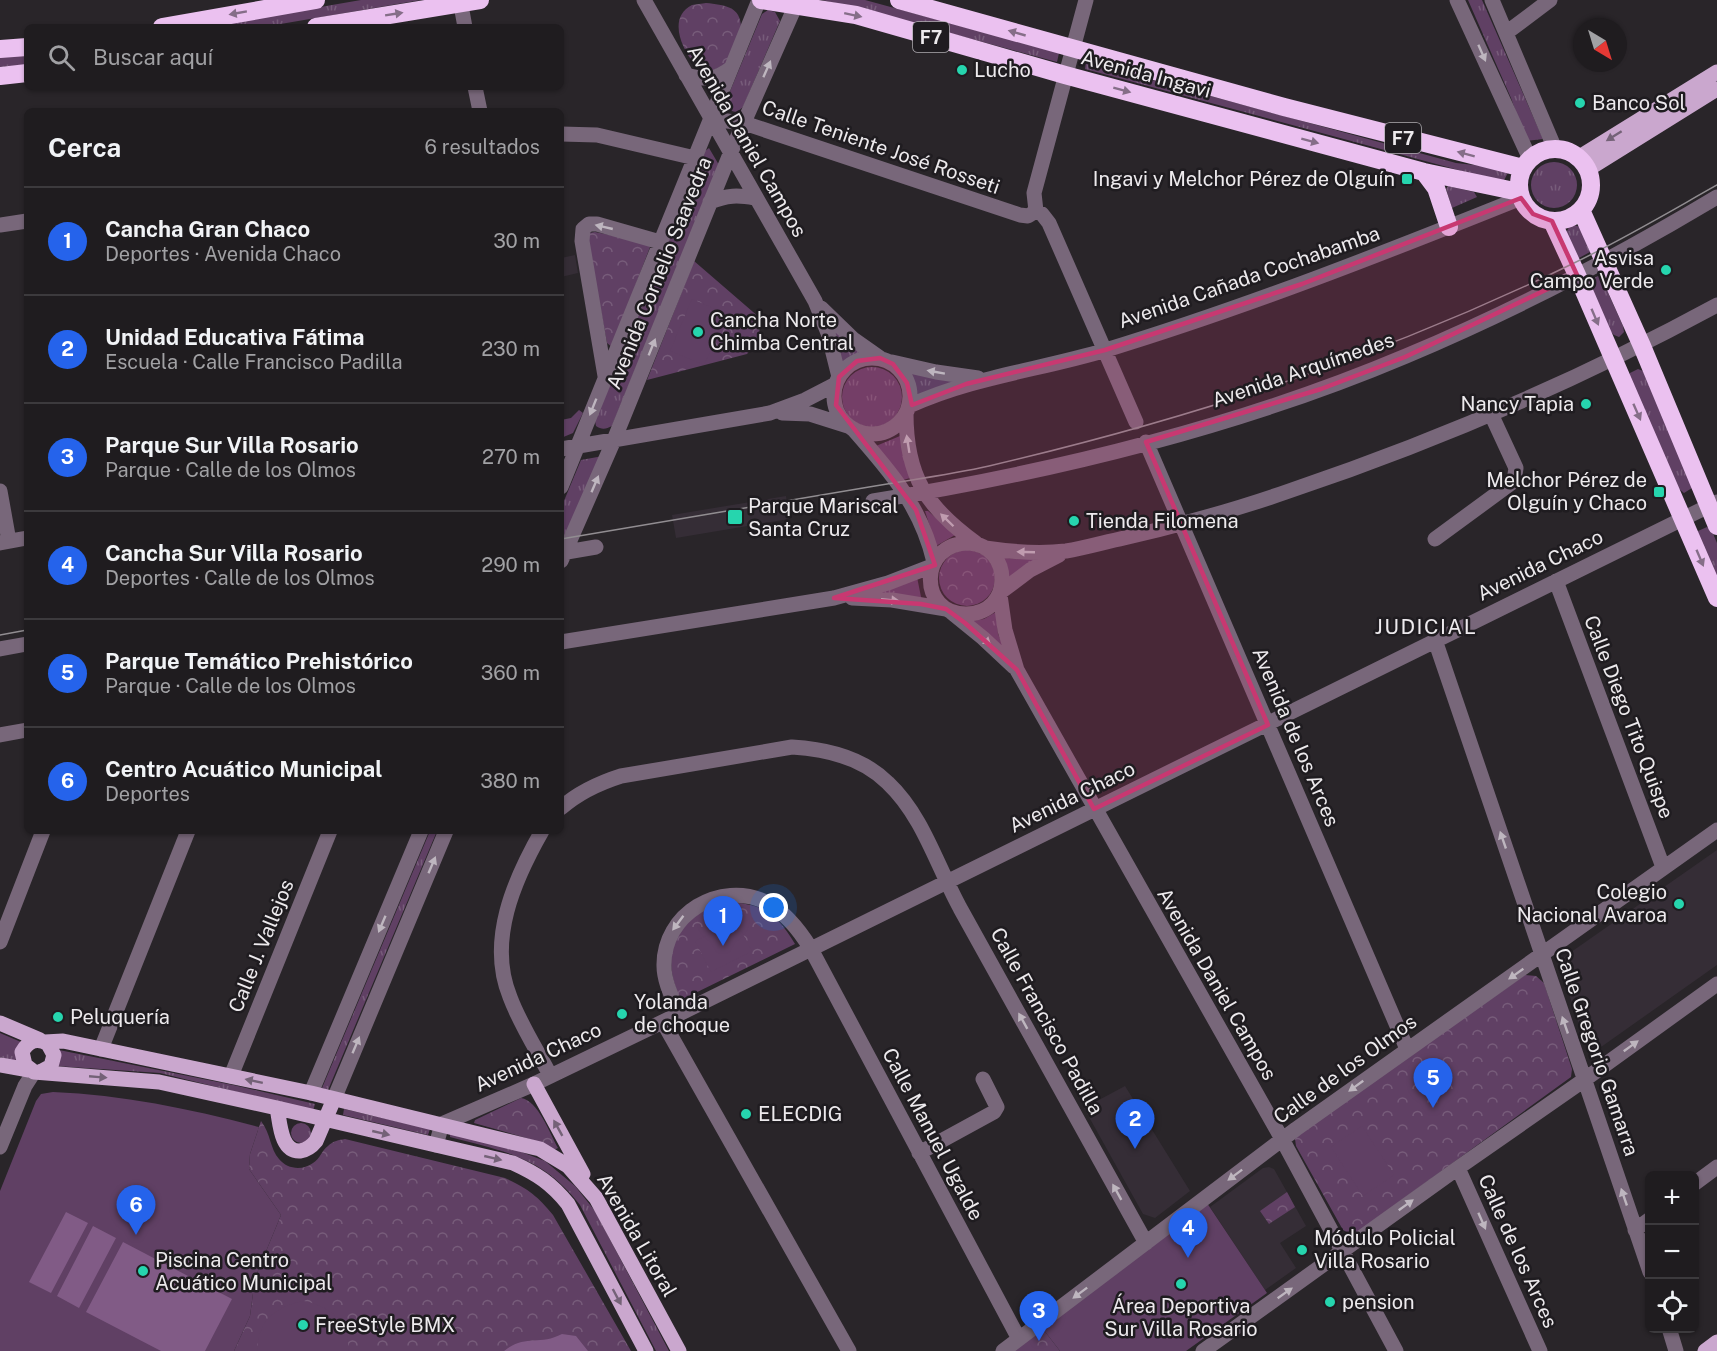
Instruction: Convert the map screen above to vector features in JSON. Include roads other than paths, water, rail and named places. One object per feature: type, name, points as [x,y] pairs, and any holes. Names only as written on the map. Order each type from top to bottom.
[{"type":"highway","points":[[179,24],[316,0]]},
{"type":"highway","points":[[333,24],[460,1],[480,0]]},
{"type":"highway","name":"Avenida Ingavi","points":[[760,0],[796,2],[856,15],[1065,75],[1424,172],[1520,195]]},
{"type":"highway","name":"Avenida Ingavi","points":[[899,0],[1284,107],[1527,163]]},
{"type":"highway","points":[[0,49],[24,47]]},
{"type":"highway","points":[[0,75],[24,73]]},
{"type":"highway","points":[[1556,149],[1568,152],[1583,164],[1590,180],[1590,192],[1581,210],[1568,219],[1552,221],[1533,214],[1528,209],[1520,195],[1519,180],[1527,163],[1543,151],[1556,149]]},
{"type":"highway","points":[[1424,172],[1436,188],[1449,227]]},
{"type":"highway","points":[[1581,210],[1713,504],[1717,526]]},
{"type":"highway","points":[[1552,221],[1717,598]]},
{"type":"main road","points":[[1583,164],[1717,72]]},
{"type":"main road","points":[[1583,164],[1717,88]]},
{"type":"main road","points":[[0,1023],[43,1041],[51,1047],[54,1059],[48,1069],[34,1071],[23,1062],[22,1052],[28,1044],[43,1041],[63,1041],[311,1093],[442,1124]]},
{"type":"main road","points":[[0,1065],[34,1071],[159,1082],[513,1163],[537,1174],[554,1187],[568,1204],[646,1351]]},
{"type":"main road","points":[[534,1084],[596,1198]]},
{"type":"main road","points":[[277,1108],[285,1141],[294,1150],[301,1151],[312,1146],[334,1099]]},
{"type":"main road","name":"Avenida Litoral","points":[[442,1124],[540,1149],[568,1166],[596,1198],[679,1351]]},
{"type":"main road","points":[[1705,1351],[1717,1342]]},
{"type":"street","name":"Avenida Daniel Campos","points":[[644,0],[815,301],[828,333],[838,381]]},
{"type":"street","name":"Avenida Cornelio Saavedra","points":[[564,479],[760,0]]},
{"type":"street","points":[[1086,0],[1034,193],[1036,211],[1042,214],[1049,223],[1136,422]]},
{"type":"street","points":[[1492,0],[1556,149]]},
{"type":"street","points":[[1506,33],[1550,0]]},
{"type":"street","points":[[460,1],[464,24]]},
{"type":"street","points":[[1455,1],[1527,163]]},
{"type":"street","name":"Avenida Cornelio Saavedra","points":[[564,552],[614,440],[710,202],[796,2]]},
{"type":"street","points":[[686,75],[701,80],[715,78],[732,68]]},
{"type":"street","points":[[476,90],[479,108]]},
{"type":"street","name":"Calle Teniente José Rosseti","points":[[710,119],[744,123],[1020,215],[1028,216],[1036,211]]},
{"type":"street","points":[[564,134],[597,135],[695,158]]},
{"type":"street","points":[[710,202],[737,195],[755,198]]},
{"type":"street","name":"Avenida Cañada Cochabamba","points":[[908,409],[947,390],[1106,350],[1302,284],[1449,227],[1520,195]]},
{"type":"street","name":"Avenida Arquímedes","points":[[873,501],[1082,460],[1223,421],[1321,389],[1405,357],[1480,324],[1661,231],[1717,197]]},
{"type":"street","points":[[0,225],[24,221]]},
{"type":"street","points":[[605,377],[582,241],[583,229],[589,224],[597,224],[660,242]]},
{"type":"street","name":"Avenida Daniel Campos","points":[[815,301],[840,327],[883,359]]},
{"type":"street","points":[[947,610],[938,602],[932,591],[930,578],[933,564],[942,552],[951,546],[963,543],[1024,552],[1067,551],[1181,525],[1251,504],[1348,471],[1491,414],[1642,345],[1717,304]]},
{"type":"street","points":[[564,448],[770,413],[805,400],[838,381],[850,365],[857,361],[883,359],[904,376],[909,393],[906,434],[909,454],[924,492],[943,517],[996,559],[1003,580],[1001,593]]},
{"type":"street","name":"Avenida Cañada Cochabamba","points":[[883,359],[936,372],[987,379]]},
{"type":"street","points":[[838,381],[836,405],[839,414],[907,496],[923,525],[933,564]]},
{"type":"street","points":[[770,413],[810,414],[865,434],[883,433],[898,424],[908,409]]},
{"type":"street","points":[[1436,539],[1514,481],[1516,468],[1491,414]]},
{"type":"street","name":"Avenida de los Arces","points":[[1146,442],[1407,1049]]},
{"type":"street","points":[[0,490],[4,542],[24,539]]},
{"type":"street","name":"Avenida Chaco","points":[[442,1124],[534,1084],[663,1022],[1713,504]]},
{"type":"street","points":[[564,555],[596,547]]},
{"type":"street","points":[[834,598],[892,600],[959,614],[973,614],[986,608],[1030,570],[1067,551]]},
{"type":"street","points":[[564,642],[834,598],[888,583],[933,564]]},
{"type":"street","name":"Calle Diego Tito Quispe","points":[[1556,581],[1664,867]]},
{"type":"street","name":"Avenida Daniel Campos","points":[[1001,593],[1005,630],[1017,670],[1282,1140],[1396,1351]]},
{"type":"street","name":"Avenida Daniel Campos","points":[[947,610],[983,638],[1017,670]]},
{"type":"street","name":"Calle Gregorio Gamarra","points":[[1436,640],[1645,1258]]},
{"type":"street","points":[[0,649],[24,645]]},
{"type":"street","points":[[0,735],[24,731]]},
{"type":"street","name":"Calle Francisco Padilla","points":[[564,806],[580,793],[621,776],[792,747],[818,749],[838,754],[864,765],[886,781],[914,814],[946,882],[1146,1243]]},
{"type":"street","name":"Calle de los Olmos","points":[[1003,1351],[1282,1140],[1717,830]]},
{"type":"street","points":[[0,942],[42,834]]},
{"type":"street","points":[[101,1049],[188,834]]},
{"type":"street","name":"Calle J. Vallejos","points":[[231,1076],[329,834]]},
{"type":"street","points":[[311,1093],[420,834]]},
{"type":"street","points":[[334,1099],[445,834]]},
{"type":"street","points":[[541,834],[513,892],[502,929],[501,950],[509,997],[550,1075]]},
{"type":"street","name":"Calle Manuel Ugalde","points":[[679,1014],[663,967],[666,947],[674,928],[685,914],[703,902],[723,896],[738,895],[766,902],[793,924],[811,949],[1019,1339]]},
{"type":"street","points":[[1205,1350],[1714,986],[1717,1003]]},
{"type":"street","points":[[663,1022],[849,1351]]},
{"type":"street","points":[[0,1147],[25,1086],[34,1071]]},
{"type":"street","points":[[919,1153],[994,1112],[997,1107],[983,1079]]},
{"type":"street","points":[[436,1145],[442,1124]]},
{"type":"street","points":[[1699,1181],[1717,1167]]},
{"type":"street","name":"Calle de los Arces","points":[[1458,1168],[1540,1351]]},
{"type":"street","points":[[1635,1230],[1645,1223]]},
{"type":"street","points":[[1670,1333],[1676,1351]]},
{"type":"tram line","points":[[564,538],[974,469],[1065,447],[1214,405],[1359,356],[1501,297],[1609,245],[1717,185]]},
{"type":"tram line","points":[[0,635],[24,631]]},
{"type":"place","name":"Lucho","points":[[962,70]]},
{"type":"place","name":"Banco Sol","points":[[1580,103]]},
{"type":"place","name":"Ingavi y Melchor Pérez de Olguín","points":[[1407,179]]},
{"type":"place","name":"Asvisa Campo Verde","points":[[1666,270]]},
{"type":"place","name":"Cancha Norte Chimba Central","points":[[698,332]]},
{"type":"place","name":"Nancy Tapia","points":[[1586,404]]},
{"type":"place","name":"Melchor Pérez de Olguín y Chaco","points":[[1659,492]]},
{"type":"place","name":"Parque Mariscal Santa Cruz","points":[[735,517]]},
{"type":"place","name":"Tienda Filomena","points":[[1074,521]]},
{"type":"place","name":"Colegio Nacional Avaroa","points":[[1679,904]]},
{"type":"place","name":"Cancha Gran Chaco","points":[[723,946]]},
{"type":"place","name":"Yolanda de choque","points":[[622,1014]]},
{"type":"place","name":"Peluquería","points":[[58,1017]]},
{"type":"place","name":"Parque Temático Prehistórico","points":[[1433,1108]]},
{"type":"place","name":"ELECDIG","points":[[746,1114]]},
{"type":"place","name":"Unidad Educativa Fátima","points":[[1135,1149]]},
{"type":"place","name":"Centro Acuático Municipal","points":[[136,1235]]},
{"type":"place","name":"Módulo Policial Villa Rosario","points":[[1302,1250]]},
{"type":"place","name":"Cancha Sur Villa Rosario","points":[[1188,1258]]},
{"type":"place","name":"Piscina Centro Acuático Municipal","points":[[143,1271]]},
{"type":"place","name":"Área Deportiva Sur Villa Rosario","points":[[1181,1284]]},
{"type":"place","name":"pension","points":[[1330,1302]]},
{"type":"place","name":"FreeStyle BMX","points":[[303,1325]]},
{"type":"place","name":"Parque Sur Villa Rosario","points":[[1039,1341]]},
{"type":"district","name":"JUDICIAL","points":[[1426,626]]}]
